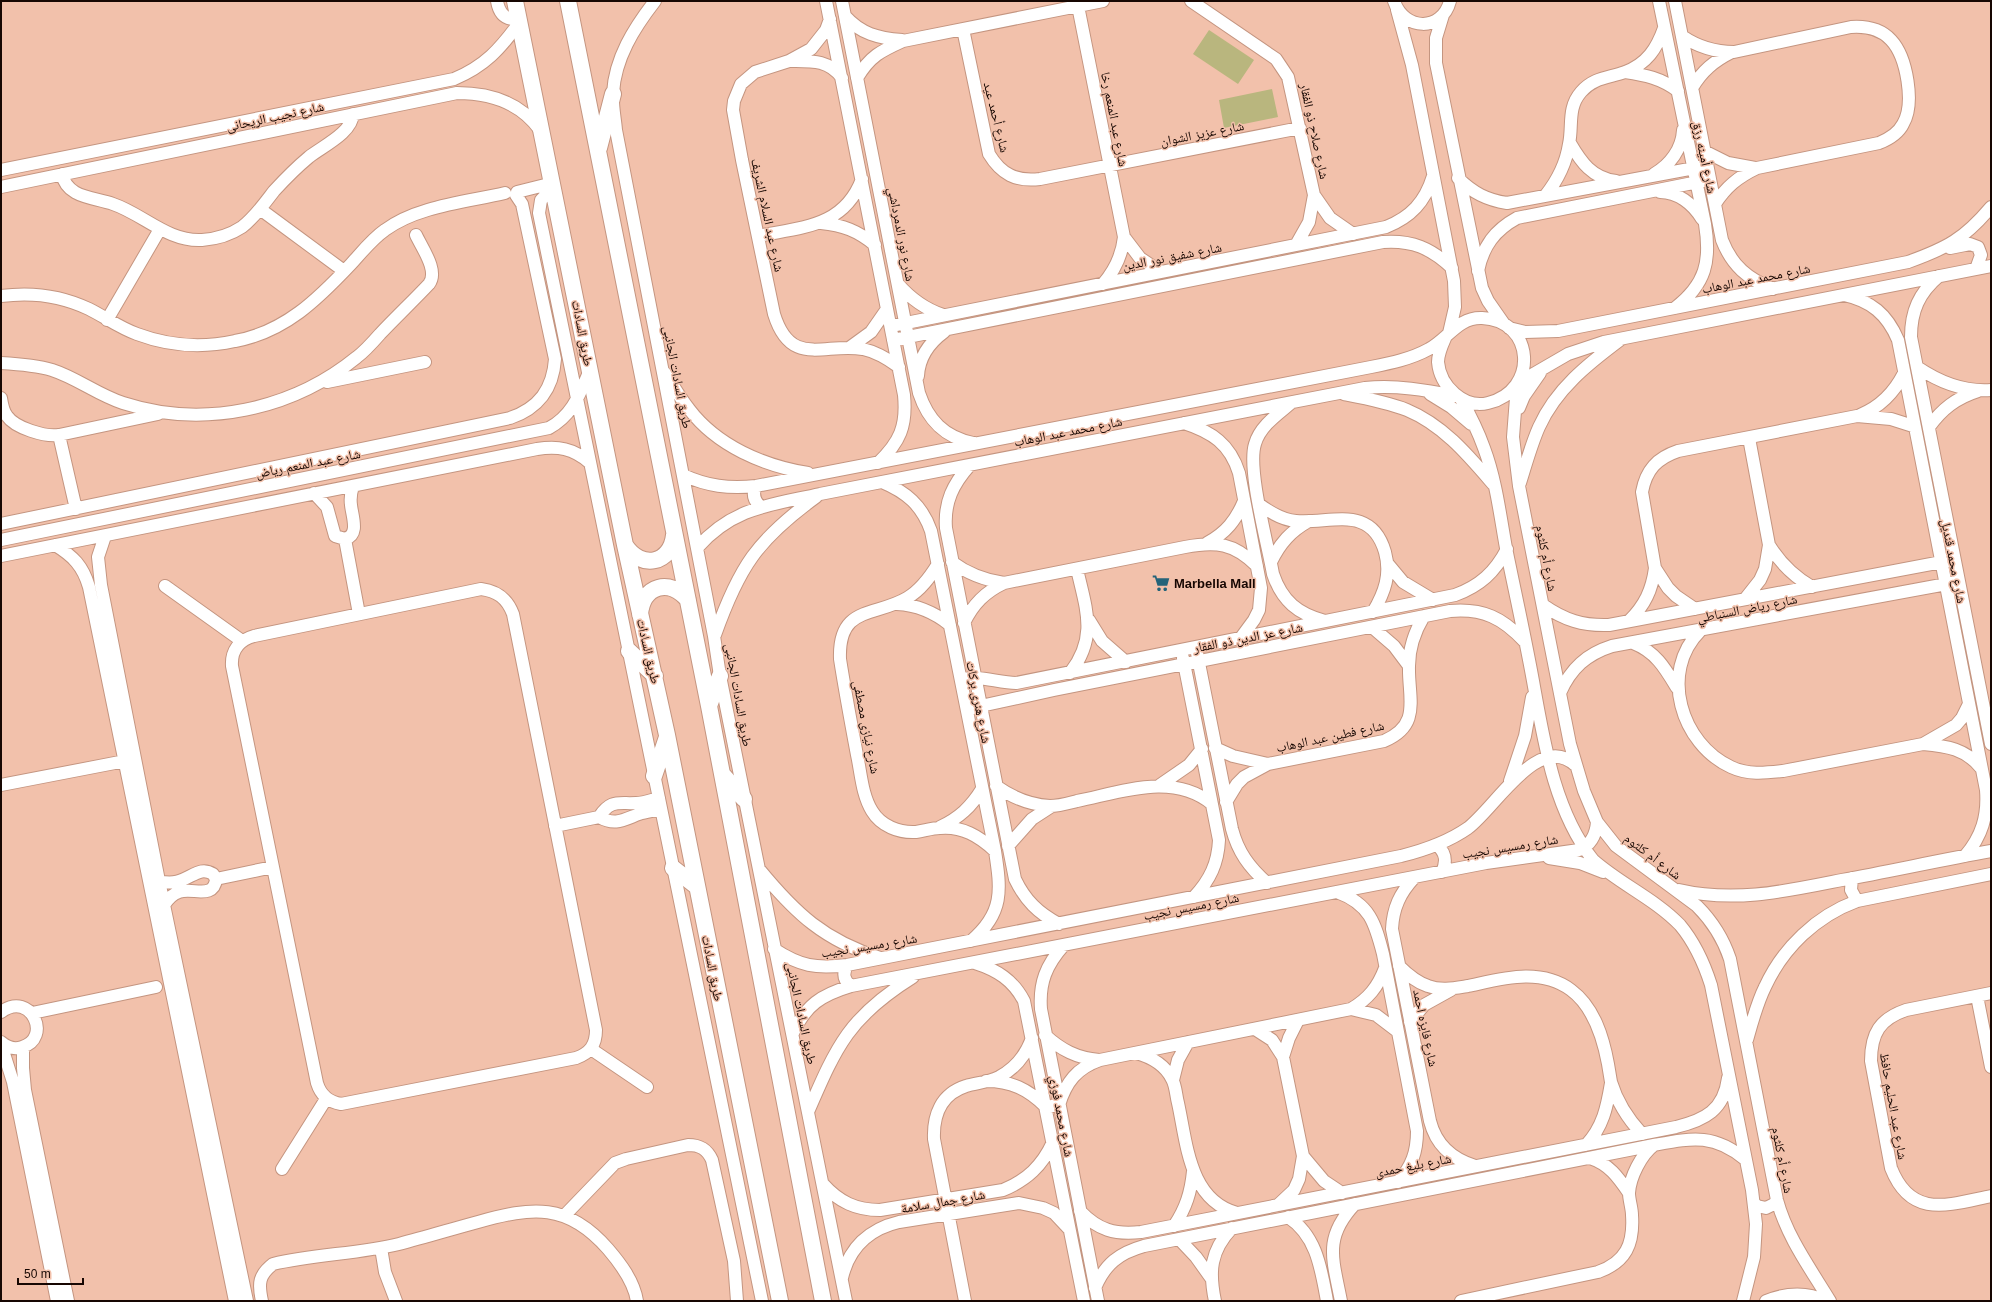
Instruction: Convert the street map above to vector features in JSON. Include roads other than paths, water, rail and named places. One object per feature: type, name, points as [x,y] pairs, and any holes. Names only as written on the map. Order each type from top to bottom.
[{"type":"main road","name":"طريق السادات","points":[[515,1],[554,185],[625,546],[655,676],[780,1301]]},
{"type":"main road","points":[[568,1],[709,706],[823,1301]]},
{"type":"main road","points":[[598,152],[613,94]]},
{"type":"main road","points":[[625,546],[630,553],[637,558],[646,561],[655,560],[663,557],[669,551],[673,543],[674,534]]},
{"type":"main road","points":[[640,614],[641,605],[645,598],[651,591],[658,588],[667,587],[675,589],[688,600]]},
{"type":"main road","points":[[629,651],[655,676]]},
{"type":"main road","points":[[709,706],[720,676]]},
{"type":"main road","points":[[654,776],[667,736]]},
{"type":"main road","points":[[722,775],[744,799]]},
{"type":"main road","points":[[673,868],[696,886]]},
{"type":"street","points":[[496,1],[498,9],[503,15],[519,21]]},
{"type":"street","name":"طريق السادات الجانبى","points":[[655,1],[643,16],[621,57],[613,94],[616,130],[744,799],[774,949],[793,1033],[846,1301]]},
{"type":"street","points":[[857,78],[864,66],[876,54],[904,40],[1103,1]]},
{"type":"street","name":"شارع صلاح ذو الفقار","points":[[1191,1],[1267,52],[1280,63],[1288,77],[1292,88],[1314,195],[1309,222],[1296,246]]},
{"type":"street","name":"شارع أمينه رزق","points":[[1659,1],[1705,224],[1708,252],[1705,269],[1698,284],[1688,298],[1674,309]]},
{"type":"street","name":"شارع أمينه رزق","points":[[1675,1],[1722,240],[1727,254],[1736,266],[1747,276],[1773,289]]},
{"type":"street","points":[[1395,5],[1403,17],[1419,24],[1428,24],[1449,6]]},
{"type":"street","points":[[1395,5],[1410,58],[1452,268],[1455,307],[1447,335],[1440,348],[1440,368],[1447,386],[1459,397],[1478,431],[1488,460],[1526,642],[1548,757],[1565,809],[1584,848],[1593,860],[1615,878],[1674,920],[1691,940],[1700,954],[1711,985],[1754,1202],[1756,1241],[1754,1257],[1743,1301]]},
{"type":"street","name":"شارع عبد المنعم رخا","points":[[1078,6],[1124,237],[1120,258],[1116,267],[1103,284]]},
{"type":"street","points":[[1449,6],[1436,38],[1436,63],[1478,274],[1488,301],[1520,342],[1525,360],[1523,372],[1518,384]]},
{"type":"street","points":[[878,464],[889,453],[898,440],[904,426],[906,410],[894,340],[828,10],[843,8],[852,24],[870,35],[904,40]]},
{"type":"street","name":"شارع نور الدمرداشي","points":[[843,8],[917,385],[924,409],[933,422],[945,433],[955,438],[976,444]]},
{"type":"street","name":"شارع عبد السلام الشريف","points":[[828,10],[826,30],[812,49],[789,61],[755,72],[747,77],[741,84],[734,101],[733,110],[736,127],[777,326],[784,336],[793,344],[804,349],[816,351],[849,348],[876,353],[899,367]]},
{"type":"street","name":"شارع نجيب الريحانى","points":[[1,170],[454,79],[483,64],[495,54],[519,21]]},
{"type":"street","points":[[1692,88],[1698,78],[1714,62],[1734,52],[1851,27],[1862,26],[1872,28],[1890,39],[1900,54],[1906,76],[1909,105],[1907,116],[1897,133],[1889,139],[1874,145],[1756,168],[1732,182],[1715,204]]},
{"type":"street","points":[[1545,196],[1561,173],[1570,143],[1570,120],[1573,104],[1581,92],[1592,82],[1607,76],[1625,72],[1644,61],[1654,52],[1664,27]]},
{"type":"street","name":"شارع أحمد عيد","points":[[963,29],[989,154],[996,165],[1004,173],[1015,178],[1027,180],[1110,165]]},
{"type":"street","points":[[1682,36],[1696,44],[1712,50],[1734,52]]},
{"type":"street","points":[[838,57],[852,55]]},
{"type":"street","name":"شارع عبد السلام الشريف","points":[[789,61],[824,63],[837,72],[842,78]]},
{"type":"street","points":[[1625,72],[1652,76],[1678,91]]},
{"type":"street","points":[[454,79],[457,92]]},
{"type":"street","name":"شارع نجيب الريحانى","points":[[1,187],[457,92],[478,93],[497,98],[515,106],[531,118],[543,133]]},
{"type":"street","points":[[62,174],[63,181],[73,192],[114,204],[146,219],[160,229],[186,239],[200,240],[214,238],[240,228],[252,219],[291,174],[308,158],[346,130],[351,123],[353,114]]},
{"type":"street","points":[[1649,177],[1661,170],[1671,161],[1683,136],[1684,123]]},
{"type":"street","name":"شارع عزيز الشوان","points":[[1110,165],[1300,128]]},
{"type":"street","points":[[1570,143],[1585,167],[1595,175],[1608,180],[1621,182]]},
{"type":"street","points":[[97,151],[100,166]]},
{"type":"street","points":[[1704,151],[1728,163],[1756,168]]},
{"type":"street","points":[[1458,178],[1468,188],[1480,196],[1493,201],[1507,202],[1707,166]]},
{"type":"street","name":"شارع شفيق نور الدين","points":[[891,326],[1386,227],[1400,222],[1412,213],[1425,196],[1433,176]]},
{"type":"street","points":[[820,223],[842,211],[857,191],[862,179]]},
{"type":"street","points":[[1478,274],[1480,260],[1490,241],[1505,225],[1517,218],[1710,180]]},
{"type":"street","points":[[1,296],[26,294],[48,296],[69,301],[89,309],[107,320],[137,334],[174,343],[195,345],[237,341],[257,335],[295,316],[312,304],[380,234],[408,216],[420,212],[554,185]]},
{"type":"street","points":[[554,185],[541,200],[539,213],[762,1301]]},
{"type":"street","points":[[1650,191],[1676,195],[1688,202],[1698,212],[1705,224]]},
{"type":"street","points":[[1,524],[510,418],[523,413],[534,406],[544,397],[550,385],[554,373],[555,359],[522,204],[512,193]]},
{"type":"street","name":"شارع صلاح ذو الفقار","points":[[1314,195],[1330,218],[1353,234]]},
{"type":"street","name":"شارع محمد عبد الوهاب","points":[[1507,326],[1525,332],[1558,332],[1908,262],[1936,252],[1966,234],[1975,227],[1991,207]]},
{"type":"street","points":[[260,209],[344,271]]},
{"type":"street","points":[[1991,214],[1991,222]]},
{"type":"street","points":[[758,236],[820,223],[835,224],[850,228],[863,235],[874,245]]},
{"type":"street","points":[[107,320],[160,229]]},
{"type":"street","points":[[1,398],[5,415],[16,424],[47,436],[59,435],[137,413],[165,412],[208,414],[250,409],[296,394],[318,384],[358,356],[432,281],[433,272],[416,235]]},
{"type":"street","name":"شارع عبد المنعم رخا","points":[[1124,237],[1140,258],[1161,272]]},
{"type":"street","points":[[894,340],[1383,242],[1398,241],[1413,243],[1428,248],[1452,268]]},
{"type":"street","points":[[1936,252],[1974,244],[1978,247],[1981,255],[1976,269]]},
{"type":"street","points":[[1194,266],[1197,279]]},
{"type":"street","points":[[1459,397],[1473,403],[1485,404],[1498,401],[1518,384],[1551,362],[1586,347],[1622,338],[1991,266]]},
{"type":"street","name":"شارع محمد قنديل","points":[[1939,276],[1920,297],[1914,309],[1911,323],[1911,337],[1954,560],[1987,706],[1991,744]]},
{"type":"street","points":[[897,283],[906,294],[919,304],[930,311],[944,316]]},
{"type":"street","name":"شارع محمد قنديل","points":[[1844,295],[1859,298],[1872,305],[1883,314],[1892,326],[1898,340],[1913,426],[1986,796],[1986,814],[1979,836],[1965,856]]},
{"type":"street","points":[[849,348],[871,332],[887,309]]},
{"type":"street","points":[[1447,335],[1458,325],[1475,319],[1494,319],[1507,326]]},
{"type":"street","points":[[917,385],[918,368],[924,353],[934,339],[947,330]]},
{"type":"street","name":"شارع محمد عبد الوهاب","points":[[683,475],[696,482],[718,487],[740,488],[878,464],[1394,362],[1412,357],[1430,349],[1447,335]]},
{"type":"street","points":[[1519,486],[1539,427],[1549,408],[1561,391],[1576,376],[1622,338]]},
{"type":"street","points":[[358,356],[362,375]]},
{"type":"street","points":[[318,384],[425,362]]},
{"type":"street","points":[[1514,422],[1524,396],[1541,372],[1551,362]]},
{"type":"street","points":[[1,363],[23,364],[52,370],[137,413]]},
{"type":"street","points":[[1917,367],[1951,385],[1985,390]]},
{"type":"street","points":[[662,368],[689,410],[717,436],[753,457],[774,465],[817,475]]},
{"type":"street","name":"شارع عبد المنعم رياض","points":[[1,540],[549,428],[566,416],[578,398],[590,370]]},
{"type":"street","points":[[1629,621],[1645,603],[1650,592],[1655,568],[1642,492],[1644,481],[1649,470],[1657,461],[1667,454],[1678,451],[1857,416],[1876,407],[1885,400],[1896,388],[1904,373]]},
{"type":"street","name":"شارع أم كلثوم","points":[[1518,384],[1512,437],[1519,486],[1575,765],[1597,822],[1616,846],[1673,888],[1706,915],[1721,936],[1730,959],[1777,1200],[1789,1235],[1830,1301]]},
{"type":"street","name":"شارع محمد عبد الوهاب","points":[[697,548],[715,529],[742,513],[761,507],[820,494],[1337,393],[1387,386],[1420,389],[1459,397]]},
{"type":"street","points":[[1420,389],[1451,407],[1478,431]]},
{"type":"street","points":[[1929,427],[1944,409],[1954,401],[1985,390]]},
{"type":"street","points":[[1337,393],[1388,404],[1425,419],[1442,430],[1494,485]]},
{"type":"street","points":[[1294,401],[1269,422],[1255,444],[1253,470],[1277,586],[1292,606],[1302,613],[1326,622]]},
{"type":"street","points":[[1857,416],[1891,418],[1913,426]]},
{"type":"street","points":[[1183,423],[1208,432],[1219,440],[1228,449],[1235,460],[1239,473],[1262,588],[1259,610],[1254,620],[1240,639]]},
{"type":"street","points":[[1051,430],[1055,448]]},
{"type":"street","points":[[533,432],[537,440],[537,448]]},
{"type":"street","points":[[59,435],[76,509]]},
{"type":"street","points":[[1745,599],[1760,580],[1768,557],[1768,545],[1749,438]]},
{"type":"street","points":[[1,556],[537,448],[553,446],[563,448],[582,456],[590,464]]},
{"type":"street","name":"شارع هنرى بركات","points":[[970,465],[954,486],[946,506],[946,528],[952,562],[1015,879],[1021,891],[1037,910],[1059,924]]},
{"type":"street","name":"شارع هنرى بركات","points":[[882,482],[906,494],[922,510],[931,530],[995,851],[1000,881],[1000,895],[997,908],[986,926],[971,941]]},
{"type":"street","points":[[314,494],[326,507],[335,536],[346,539],[352,536],[354,530],[351,504],[354,486]]},
{"type":"street","points":[[756,486],[754,490],[754,500],[761,507]]},
{"type":"street","points":[[714,636],[727,600],[748,561],[777,527],[820,494]]},
{"type":"street","points":[[196,500],[200,517]]},
{"type":"street","points":[[1207,543],[1226,530],[1234,521],[1244,501]]},
{"type":"street","points":[[1260,505],[1283,518],[1309,521],[1345,518],[1365,524],[1380,539],[1388,564],[1403,582],[1433,600]]},
{"type":"street","points":[[1271,562],[1277,549],[1286,538],[1296,528],[1309,521]]},
{"type":"street","points":[[105,536],[98,557],[99,575],[237,1283],[235,1301]]},
{"type":"street","points":[[346,539],[359,614]]},
{"type":"street","points":[[964,623],[969,612],[980,598],[993,588],[1004,583],[1207,543],[1230,547],[1249,558],[1257,566]]},
{"type":"street","points":[[55,545],[77,560],[86,578],[237,1283],[247,1301]]},
{"type":"street","points":[[1768,545],[1787,569],[1812,586]]},
{"type":"street","name":"شارع عز الدين ذو الفقار","points":[[961,680],[975,678],[1005,683],[1051,677],[1433,600],[1468,591],[1480,583],[1500,562],[1506,549]]},
{"type":"street","name":"شارع رياض السنباطي","points":[[1543,605],[1554,614],[1581,624],[1609,625],[1954,560]]},
{"type":"street","points":[[952,562],[981,579],[1004,583]]},
{"type":"street","name":"شارع نيازى مصطفى","points":[[938,564],[920,589],[908,598],[858,616],[849,624],[842,635],[839,647],[840,659],[861,778],[866,800],[872,811],[881,821],[892,828],[904,832],[940,828],[964,830],[975,835],[995,851]]},
{"type":"street","points":[[1373,612],[1386,584],[1388,564]]},
{"type":"street","points":[[1655,568],[1668,588],[1676,596],[1695,608]]},
{"type":"street","points":[[1077,569],[1089,620],[1102,640],[1126,662]]},
{"type":"street","name":"شارع رياض السنباطي","points":[[1560,693],[1566,680],[1580,663],[1598,650],[1612,646],[1700,631],[1959,582]]},
{"type":"street","points":[[166,586],[242,641]]},
{"type":"street","points":[[474,590],[488,590],[495,592],[506,601],[512,614],[596,1030],[594,1043],[587,1053],[576,1058],[341,1104],[326,1098],[319,1089],[232,666],[233,654],[242,641],[254,636],[359,614],[474,590]]},
{"type":"street","name":"شارع نيازى مصطفى","points":[[894,604],[909,604],[924,608],[938,615],[950,626]]},
{"type":"street","name":"شارع عز الدين ذو الفقار","points":[[966,710],[1054,690],[1456,610],[1477,611],[1490,615],[1502,621],[1526,642]]},
{"type":"street","name":"شارع فطين عبد الوهاب","points":[[1226,802],[1237,784],[1244,776],[1268,764],[1374,743],[1394,737],[1408,720],[1411,710],[1408,666],[1415,633],[1424,616]]},
{"type":"street","points":[[1070,673],[1083,654],[1086,644],[1089,620]]},
{"type":"street","points":[[1609,625],[1607,636],[1612,646]]},
{"type":"street","points":[[1372,627],[1394,646],[1408,666]]},
{"type":"street","points":[[1677,688],[1682,656],[1693,638],[1700,631]]},
{"type":"street","points":[[1633,643],[1654,654],[1662,662],[1677,688],[1685,716],[1691,728],[1707,750],[1717,760],[1727,765],[1748,772],[1765,773],[1923,744],[1956,749],[1967,754],[1981,768]]},
{"type":"street","points":[[1196,648],[1226,802],[1236,844],[1244,859],[1254,872],[1267,883]]},
{"type":"street","points":[[1182,650],[1218,833],[1218,853],[1210,877],[1194,897]]},
{"type":"street","points":[[1051,677],[1054,690]]},
{"type":"street","points":[[1507,787],[1525,736],[1533,682]]},
{"type":"street","points":[[1923,744],[1956,725],[1962,718],[1969,704]]},
{"type":"street","name":"شارع فطين عبد الوهاب","points":[[1215,748],[1233,756],[1268,764]]},
{"type":"street","points":[[1160,785],[1189,765],[1202,749]]},
{"type":"street","points":[[1548,757],[1563,757],[1575,765]]},
{"type":"street","name":"شارع رمسيس نجيب","points":[[774,949],[794,961],[814,967],[828,968],[1401,856],[1437,846],[1469,827],[1487,811],[1507,787],[1527,768],[1548,757]]},
{"type":"street","points":[[1,785],[125,761]]},
{"type":"street","points":[[996,786],[1017,798],[1028,802],[1052,806],[1160,785],[1186,788],[1204,797],[1212,804]]},
{"type":"street","name":"شارع نيازى مصطفى","points":[[940,828],[960,816],[969,808],[982,789]]},
{"type":"street","points":[[632,803],[634,816]]},
{"type":"street","points":[[599,817],[604,810],[614,804],[660,804]]},
{"type":"street","points":[[555,826],[599,817],[606,821],[618,822],[660,804]]},
{"type":"street","points":[[1008,846],[1028,823],[1052,806]]},
{"type":"street","points":[[1584,848],[1595,834],[1597,822]]},
{"type":"street","points":[[1437,846],[1444,855],[1445,866],[1442,872]]},
{"type":"street","name":"شارع رمسيس نجيب","points":[[793,1033],[804,1014],[820,998],[833,991],[851,986],[1442,872],[1522,857],[1573,851],[1584,848]]},
{"type":"street","points":[[1673,888],[1711,896],[1749,896],[1852,878],[1991,850]]},
{"type":"street","points":[[1522,857],[1541,857],[1580,863],[1615,878]]},
{"type":"street","points":[[758,867],[792,908],[812,924],[834,939],[857,950],[882,958]]},
{"type":"street","points":[[216,878],[273,868]]},
{"type":"street","points":[[164,904],[173,894],[185,885],[194,874],[203,870],[213,874],[216,878]]},
{"type":"street","points":[[1747,1041],[1764,988],[1785,954],[1819,920],[1831,912],[1857,901],[1991,874]]},
{"type":"street","points":[[159,881],[185,885],[198,892],[209,891],[213,888],[216,878]]},
{"type":"street","name":"شارع فايزه احمد","points":[[1414,878],[1400,896],[1393,917],[1392,929],[1432,1130],[1445,1150],[1454,1157],[1476,1166]]},
{"type":"street","points":[[1852,878],[1851,890],[1857,901]]},
{"type":"street","points":[[1337,892],[1358,902],[1366,910],[1377,930],[1383,954],[1417,1131],[1417,1142],[1411,1164],[1398,1182]]},
{"type":"street","name":"شارع محمد فوزي","points":[[1064,945],[1054,956],[1042,981],[1040,1010],[1098,1301]]},
{"type":"street","points":[[1383,954],[1388,951],[1396,952]]},
{"type":"street","name":"شارع محمد فوزي","points":[[974,963],[995,971],[1013,984],[1024,1001],[1084,1301]]},
{"type":"street","points":[[847,965],[845,970],[845,979],[851,986]]},
{"type":"street","points":[[1399,966],[1408,976],[1430,987],[1441,989],[1526,976],[1542,977],[1570,989],[1582,1000],[1592,1013],[1604,1046],[1611,1081],[1623,1109],[1642,1134]]},
{"type":"street","points":[[1351,1010],[1369,996],[1376,988],[1385,968]]},
{"type":"street","points":[[808,1112],[833,1054],[845,1035],[860,1017],[877,1002],[919,973]]},
{"type":"street","points":[[32,1013],[156,987]]},
{"type":"street","points":[[1410,1022],[1424,1005],[1454,988]]},
{"type":"street","name":"شارع عبد الحليم حافظ","points":[[1991,993],[1906,1010],[1893,1015],[1882,1023],[1875,1034],[1871,1047],[1871,1061],[1891,1168],[1896,1182],[1905,1194],[1917,1202],[1932,1206],[1946,1205],[1991,1196]]},
{"type":"street","points":[[1978,996],[1991,1067]]},
{"type":"street","points":[[1,1012],[13,1006],[26,1009],[32,1013],[37,1026],[36,1032],[29,1044],[23,1047],[11,1048],[1,1043]]},
{"type":"street","points":[[1027,1011],[1034,1008],[1040,1010]]},
{"type":"street","points":[[986,1081],[1000,1081],[1014,1084],[1027,1091],[1046,1107],[1059,1105],[1062,1092],[1073,1076],[1088,1064],[1100,1060],[1351,1010],[1376,1015],[1397,1031]]},
{"type":"street","points":[[1283,1057],[1289,1038],[1298,1020]]},
{"type":"street","points":[[1255,1029],[1272,1040],[1283,1057],[1303,1156],[1299,1179],[1294,1190],[1277,1206]]},
{"type":"street","points":[[1045,1035],[1064,1051],[1075,1056],[1100,1060]]},
{"type":"street","points":[[965,1301],[934,1139],[935,1117],[938,1108],[955,1090],[986,1081],[1010,1070],[1020,1061],[1028,1050],[1032,1038]]},
{"type":"street","points":[[1188,1042],[1178,1060],[1173,1080],[1193,1171],[1210,1199],[1228,1211],[1238,1213]]},
{"type":"street","points":[[1,1043],[13,1082],[68,1301]]},
{"type":"street","points":[[23,1047],[25,1090],[57,1301]]},
{"type":"street","points":[[591,1049],[648,1087]]},
{"type":"street","points":[[1136,1053],[1158,1062],[1173,1080]]},
{"type":"street","name":"شارع بليغ حمدى","points":[[1080,1211],[1100,1228],[1112,1232],[1141,1232],[1676,1127],[1704,1118],[1714,1111],[1722,1099],[1727,1086],[1729,1073]]},
{"type":"street","points":[[1586,1145],[1593,1137],[1603,1120],[1611,1081]]},
{"type":"street","points":[[282,1169],[326,1098]]},
{"type":"street","points":[[1676,1127],[1681,1135],[1680,1140]]},
{"type":"street","points":[[1417,1131],[1423,1135],[1432,1130]]},
{"type":"street","name":"شارع بليغ حمدى","points":[[1095,1288],[1101,1275],[1109,1264],[1120,1255],[1144,1246],[1654,1145],[1680,1140],[1707,1139],[1735,1150],[1746,1160]]},
{"type":"street","name":"شارع جمال سلامة","points":[[823,1184],[842,1202],[867,1210],[880,1210],[1003,1190],[1028,1177],[1039,1167],[1053,1142]]},
{"type":"street","points":[[564,1216],[606,1170],[620,1161],[688,1145],[696,1145],[703,1148],[709,1153],[712,1160],[734,1261],[737,1301]]},
{"type":"street","points":[[1461,1301],[1587,1275],[1610,1268],[1624,1254],[1632,1237],[1633,1225],[1630,1193],[1639,1164],[1648,1150],[1654,1145]]},
{"type":"street","points":[[1303,1156],[1324,1181],[1342,1193]]},
{"type":"street","points":[[1590,1158],[1597,1160],[1611,1168],[1630,1193]]},
{"type":"street","points":[[1505,1161],[1507,1174]]},
{"type":"street","points":[[1174,1226],[1186,1206],[1190,1194],[1193,1171]]},
{"type":"street","points":[[1754,1202],[1757,1206],[1766,1208],[1774,1204],[1777,1200]]},
{"type":"street","name":"شارع جمال سلامة","points":[[842,1281],[845,1267],[851,1254],[860,1242],[872,1233],[893,1224],[1008,1204],[1031,1204],[1054,1213],[1070,1230]]},
{"type":"street","points":[[1350,1301],[1340,1297],[1335,1273],[1332,1246],[1334,1236],[1342,1219],[1356,1204]]},
{"type":"street","points":[[262,1301],[260,1282],[264,1271],[273,1264],[381,1248],[515,1212],[535,1210],[551,1212],[564,1216],[578,1223],[601,1241],[622,1265],[636,1295],[637,1301]]},
{"type":"street","points":[[1255,1210],[1255,1224]]},
{"type":"street","points":[[1288,1217],[1297,1223],[1310,1239],[1322,1276],[1327,1301]]},
{"type":"street","points":[[1210,1278],[1216,1252],[1220,1243],[1232,1228]]},
{"type":"street","points":[[1141,1232],[1139,1240],[1144,1246]]},
{"type":"street","points":[[1180,1239],[1196,1257],[1210,1278],[1215,1301]]},
{"type":"street","points":[[381,1248],[385,1272],[396,1301]]},
{"type":"street","points":[[1322,1276],[1330,1270],[1335,1273]]},
{"type":"street","points":[[1766,1301],[1793,1294],[1807,1295],[1826,1301]]},
{"type":"place","name":"Marbella Mall","points":[[1161,583]]}]
